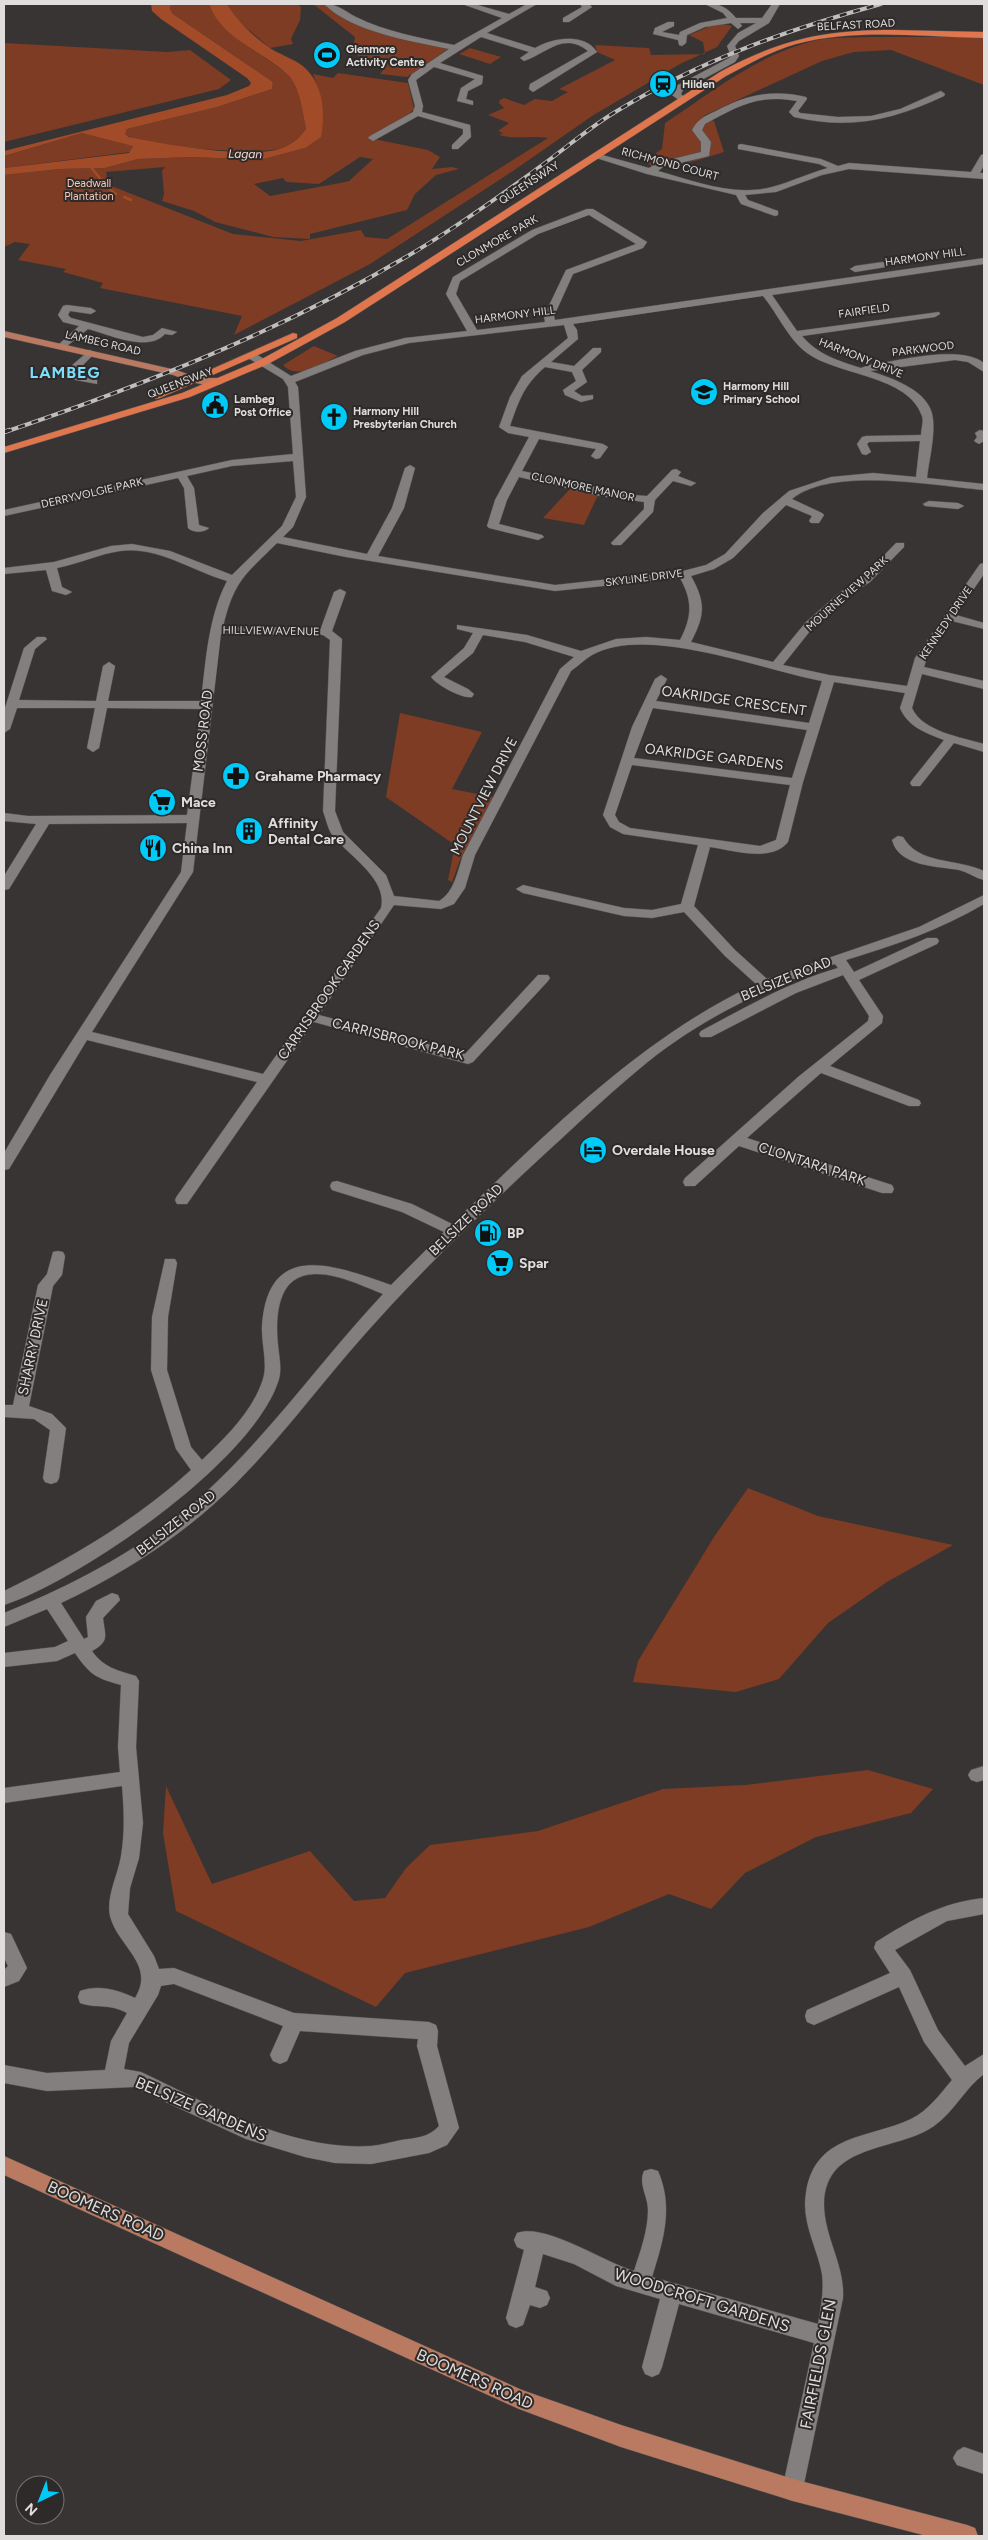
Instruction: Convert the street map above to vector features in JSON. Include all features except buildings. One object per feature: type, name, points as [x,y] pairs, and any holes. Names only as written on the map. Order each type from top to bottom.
[{"type":"highway","name":"BELFAST ROAD","points":[[683,100],[753,58],[804,40],[852,34],[984,35]]},
{"type":"highway","name":"QUEENSWAY","points":[[197,384],[220,381],[264,362],[328,328],[683,100]]},
{"type":"highway","name":"QUEENSWAY","points":[[4,450],[78,427],[143,410],[390,288]]},
{"type":"main road","name":"LAMBEG ROAD","points":[[4,334],[90,353],[197,384]]},
{"type":"main road","name":"BOOMERS ROAD","points":[[4,2165],[519,2400],[621,2436],[793,2490],[967,2536]]},
{"type":"street","points":[[328,4],[343,15],[369,26],[455,48]]},
{"type":"street","points":[[466,4],[509,17]]},
{"type":"street","points":[[373,138],[417,112],[419,106],[412,80],[415,76],[455,48],[533,4]]},
{"type":"street","points":[[566,20],[588,7],[584,4]]},
{"type":"street","points":[[709,4],[726,11],[742,34]]},
{"type":"street","points":[[683,100],[676,95],[679,88],[734,58],[731,46],[742,34],[766,21],[776,4]]},
{"type":"street","points":[[671,24],[658,30],[657,34],[681,40],[683,34],[701,25],[734,20],[766,21]]},
{"type":"street","points":[[481,34],[536,51]]},
{"type":"street","points":[[524,58],[548,43],[566,40],[588,46],[593,52],[533,86],[533,89]]},
{"type":"street","points":[[433,64],[480,78]]},
{"type":"street","points":[[470,103],[461,102],[464,90],[479,82],[480,78],[490,73]]},
{"type":"street","points":[[650,172],[660,165],[706,154],[706,142],[697,130],[701,122],[754,96],[767,94],[803,99],[793,112],[797,114],[870,120],[893,116],[941,94]]},
{"type":"street","points":[[417,112],[466,127],[468,135],[462,145]]},
{"type":"street","name":"RICHMOND COURT","points":[[741,147],[821,162],[835,168]]},
{"type":"street","name":"RICHMOND COURT","points":[[595,156],[714,189],[739,193],[773,190],[835,168],[868,166],[979,176],[984,157]]},
{"type":"street","name":"RICHMOND COURT","points":[[739,193],[744,202],[775,213]]},
{"type":"street","name":"CLONMORE PARK","points":[[474,333],[451,294],[456,279],[535,232],[590,211],[642,242],[640,246],[569,272],[549,316],[550,324]]},
{"type":"street","name":"HARMONY HILL","points":[[290,380],[375,348],[410,340],[550,324],[984,261]]},
{"type":"street","name":"HARMONY HILL","points":[[750,294],[745,288],[748,284],[883,265]]},
{"type":"street","name":"HARMONY DRIVE","points":[[765,292],[812,353],[898,386],[920,401],[926,409],[928,418],[924,438],[921,480]]},
{"type":"street","points":[[90,310],[67,308],[63,315],[67,320],[143,340],[156,338],[162,331],[172,332]]},
{"type":"street","name":"FAIRFIELD","points":[[796,334],[935,314]]},
{"type":"street","points":[[566,321],[572,330],[573,339],[564,349],[543,363],[526,378],[515,397],[504,427],[536,435],[603,447],[596,456]]},
{"type":"street","points":[[62,347],[86,325]]},
{"type":"street","points":[[543,363],[559,368],[576,369],[583,365],[597,350]]},
{"type":"street","points":[[90,353],[62,375],[93,382]]},
{"type":"street","points":[[252,356],[290,380]]},
{"type":"street","name":"PARKWOOD","points":[[861,372],[869,368],[961,357],[978,362],[984,369]]},
{"type":"street","points":[[576,369],[582,382],[568,390],[569,393],[581,399],[590,396]]},
{"type":"street","name":"MOSS ROAD","points":[[4,1165],[82,1034],[187,872],[216,630],[224,598],[234,579],[276,539],[294,516],[301,497],[293,387],[290,380]]},
{"type":"street","name":"CLONMORE MANOR","points":[[535,533],[493,526],[501,500],[536,435]]},
{"type":"street","points":[[867,453],[862,444],[866,439],[924,438]]},
{"type":"street","name":"DERRYVOLGIE PARK","points":[[4,513],[232,463],[299,457]]},
{"type":"street","points":[[371,558],[398,508],[410,468]]},
{"type":"street","points":[[180,473],[189,488],[194,528],[203,528]]},
{"type":"street","name":"CLONMORE MANOR","points":[[517,473],[621,497],[650,499]]},
{"type":"street","name":"CLONMORE MANOR","points":[[617,543],[649,510],[650,499],[674,475],[691,482]]},
{"type":"street","name":"SKYLINE DRIVE","points":[[276,539],[371,558],[555,588],[684,574],[710,567],[729,556],[784,500],[809,486],[844,478],[873,476],[984,487]]},
{"type":"street","points":[[944,505],[948,483]]},
{"type":"street","points":[[784,500],[818,515],[815,521]]},
{"type":"street","points":[[929,504],[958,506]]},
{"type":"street","name":"MOURNEVIEW PARK","points":[[776,666],[810,624],[843,595],[866,580],[900,545]]},
{"type":"street","points":[[4,571],[50,566],[111,549],[142,547],[234,579]]},
{"type":"street","points":[[50,566],[57,584],[56,590],[66,592]]},
{"type":"street","name":"KENNEDY DRIVE","points":[[982,572],[921,658],[906,708],[912,721],[952,738],[984,748]]},
{"type":"street","points":[[683,646],[698,618],[696,594],[684,574]]},
{"type":"street","name":"HILLVIEW AVENUE","points":[[326,632],[340,592]]},
{"type":"street","points":[[950,617],[984,626]]},
{"type":"street","points":[[461,627],[527,638],[581,655]]},
{"type":"street","name":"HILLVIEW AVENUE","points":[[216,630],[326,632],[336,638],[329,811],[337,832],[381,878],[389,900]]},
{"type":"street","points":[[468,694],[462,689],[448,686],[437,677],[469,650],[480,630]]},
{"type":"street","points":[[4,729],[30,648],[42,639]]},
{"type":"street","name":"MOUNTVIEW DRIVE","points":[[389,900],[441,905],[449,901],[458,888],[469,855],[566,669],[581,655],[595,648],[640,640],[727,653],[829,678],[911,690]]},
{"type":"street","points":[[93,748],[109,666]]},
{"type":"street","points":[[918,669],[984,685]]},
{"type":"street","name":"OAKRIDGE CRESCENT","points":[[705,842],[760,850],[773,847],[782,842],[797,782],[829,678]]},
{"type":"street","points":[[661,679],[638,727],[609,815],[614,824],[627,831],[705,842],[689,894],[687,907]]},
{"type":"street","points":[[12,704],[207,705]]},
{"type":"street","name":"OAKRIDGE CRESCENT","points":[[649,704],[814,727]]},
{"type":"street","points":[[916,783],[952,738]]},
{"type":"street","name":"OAKRIDGE GARDENS","points":[[628,761],[797,782]]},
{"type":"street","points":[[4,817],[45,820],[192,819]]},
{"type":"street","points":[[4,886],[45,820]]},
{"type":"street","points":[[898,840],[900,847],[923,861],[964,867],[984,876]]},
{"type":"street","points":[[523,889],[624,912],[652,914],[687,907]]},
{"type":"street","name":"BELSIZE ROAD","points":[[4,1620],[51,1602],[92,1582],[125,1562],[196,1510],[260,1446],[394,1292],[454,1231],[633,1066],[691,1024],[765,985],[838,958],[924,930],[948,920],[984,899]]},
{"type":"street","name":"CARRISBROOK GARDENS","points":[[182,1200],[387,908],[389,900]]},
{"type":"street","points":[[687,907],[730,953],[765,985]]},
{"type":"street","points":[[706,1034],[812,979],[849,974],[932,940]]},
{"type":"street","name":"CLONTARA PARK","points":[[690,1182],[819,1067],[875,1023],[876,1016],[838,958]]},
{"type":"street","name":"CARRISBROOK PARK","points":[[310,1017],[468,1059],[543,978]]},
{"type":"street","points":[[82,1034],[267,1080]]},
{"type":"street","points":[[819,1067],[914,1103]]},
{"type":"street","name":"CLONTARA PARK","points":[[737,1140],[887,1188]]},
{"type":"street","points":[[337,1186],[407,1208],[454,1231]]},
{"type":"street","name":"SHARRY DRIVE","points":[[51,1478],[58,1428],[50,1418],[35,1413],[12,1411],[46,1285],[54,1275],[58,1256]]},
{"type":"street","points":[[170,1263],[160,1317],[159,1370],[184,1449],[200,1470]]},
{"type":"street","points":[[4,1598],[34,1585],[94,1551],[151,1511],[200,1470],[236,1436],[262,1401],[272,1378],[269,1344],[277,1293],[288,1277],[309,1268],[322,1269],[394,1292]]},
{"type":"street","points":[[4,1660],[57,1654],[97,1640],[94,1617],[102,1606],[112,1600]]},
{"type":"street","points":[[51,1602],[94,1667],[104,1674],[130,1681],[129,1778],[134,1824],[130,1858],[121,1888],[119,1914],[122,1923],[147,1962],[152,1978],[151,1989],[126,2028],[120,2041],[113,2076]]},
{"type":"street","points":[[4,1796],[129,1778]]},
{"type":"street","points":[[964,2081],[931,2036],[903,1976],[883,1948],[929,1918],[962,1907],[984,1906]]},
{"type":"street","points":[[4,1940],[18,1968],[12,1975],[4,1979]]},
{"type":"street","points":[[152,1978],[174,1976],[294,2022],[280,2055]]},
{"type":"street","points":[[814,2016],[903,1976]]},
{"type":"street","points":[[87,1998],[117,1998],[139,2010]]},
{"type":"street","name":"BELSIZE GARDENS","points":[[4,2074],[23,2079],[53,2082],[113,2076],[134,2078],[255,2134],[308,2150],[367,2155],[434,2144],[444,2137],[449,2128],[427,2046],[429,2031],[294,2022]]},
{"type":"street","name":"FAIRFIELDS GLEN","points":[[793,2490],[826,2336],[833,2291],[828,2258],[815,2218],[816,2190],[821,2175],[839,2153],[852,2146],[920,2124],[942,2106],[964,2081],[984,2063]]},
{"type":"street","points":[[640,2284],[654,2239],[658,2209],[651,2178]]},
{"type":"street","name":"WOODCROFT GARDENS","points":[[516,2318],[531,2296],[530,2241],[578,2256],[616,2276],[640,2284],[826,2336]]},
{"type":"street","points":[[652,2366],[672,2293]]},
{"type":"green space","points":[[171,4],[209,4],[215,16],[233,35],[288,75],[298,93],[306,129],[293,143],[282,148],[270,150],[227,151],[153,143],[135,139],[125,134],[127,129],[217,107],[272,89],[273,82],[173,14],[170,9]]},
{"type":"green space","points":[[227,4],[297,4],[301,7],[300,20],[291,39],[293,44],[270,48],[235,18]]},
{"type":"green space","points":[[313,4],[324,4],[345,18],[448,49],[407,77],[380,74],[384,69],[358,56],[353,49],[355,37]]},
{"type":"green space","points":[[718,23],[732,26],[717,47],[705,53],[703,42],[689,35]]},
{"type":"green space","points":[[868,37],[984,37],[984,85],[891,50],[854,52],[822,61],[703,116],[714,121],[724,152],[670,166],[659,167],[644,161],[662,149],[665,123],[757,63],[797,46],[818,40]]},
{"type":"green space","points":[[4,43],[167,52],[190,50],[231,80],[219,89],[4,142]]},
{"type":"green space","name":"Deadwall Plantation","points":[[595,45],[649,48],[651,55],[702,54],[680,64],[592,116],[513,171],[370,264],[234,335],[242,316],[100,288],[103,283],[63,272],[66,269],[18,260],[30,244],[15,242],[4,247],[4,175],[60,169],[105,168],[138,159],[192,157],[260,160],[305,148],[320,93],[313,74],[333,78],[338,73],[408,83],[414,109],[407,116],[369,138],[428,150],[440,157],[432,169],[452,167],[459,169],[436,175],[415,194],[407,210],[310,234],[310,239],[273,237],[215,222],[194,211],[162,201],[164,194],[162,171],[165,167],[106,172],[109,185],[233,234],[301,241],[361,230],[365,237],[387,239],[548,138],[499,135],[503,133],[498,131],[509,123],[488,115],[504,108],[499,103],[500,100],[504,98],[524,105],[535,99],[552,101],[568,92],[559,89],[615,60],[597,52]],"holes":[[[360,157],[373,159],[349,181],[340,183],[270,196],[254,184],[283,178],[286,182],[319,184]]]},
{"type":"green space","points":[[470,48],[501,57],[490,64],[459,54]]},
{"type":"green space","points":[[82,133],[133,145],[130,152],[4,168],[4,156]]},
{"type":"green space","points":[[314,346],[338,356],[302,371],[295,371],[283,365]]},
{"type":"green space","points":[[570,489],[598,495],[584,525],[543,518]]},
{"type":"green space","points":[[400,713],[482,732],[452,789],[493,797],[460,860],[452,882],[448,880],[455,845],[386,797]]},
{"type":"green space","points":[[748,1488],[818,1516],[953,1545],[887,1582],[828,1623],[779,1679],[736,1692],[633,1682],[638,1661],[714,1537]]},
{"type":"green space","points":[[868,1770],[933,1789],[911,1813],[816,1837],[745,1873],[711,1909],[669,1894],[589,1927],[405,1973],[376,2007],[176,1911],[163,1833],[166,1786],[212,1884],[310,1851],[354,1901],[385,1898],[406,1868],[430,1845],[538,1831],[663,1789],[745,1785]]},
{"type":"water","name":"Lagan","points":[[151,4],[171,4],[170,9],[173,14],[273,82],[272,89],[217,107],[127,129],[125,134],[129,137],[184,147],[229,152],[250,152],[282,148],[296,140],[306,129],[300,101],[292,80],[278,66],[233,36],[215,16],[209,4],[227,4],[246,28],[274,50],[300,64],[314,78],[323,107],[321,137],[305,148],[260,160],[192,157],[138,159],[105,168],[60,169],[4,175],[4,168],[129,153],[133,146],[82,133],[4,156],[4,151],[227,95],[249,86],[251,83],[247,78],[161,19],[152,11]]},
{"type":"waterway","points":[[90,166],[107,187],[116,194]]},
{"type":"waterway","points":[[124,197],[131,200]]},
{"type":"railway","points":[[5,432],[109,395],[210,355],[310,309],[406,257],[443,234],[514,185],[599,122],[648,93],[745,48],[812,24],[881,4]]},
{"type":"railway","points":[[4,432],[9,430]]},
{"type":"place","name":"Glenmore Activity Centre","points":[[327,55]]},
{"type":"place","name":"Hilden","points":[[663,84]]},
{"type":"place","name":"Harmony Hill Primary School","points":[[704,392]]},
{"type":"place","name":"Lambeg Post Office","points":[[215,405]]},
{"type":"place","name":"Harmony Hill Presbyterian Church","points":[[334,417]]},
{"type":"place","name":"Grahame Pharmacy","points":[[236,776]]},
{"type":"place","name":"Mace","points":[[162,802]]},
{"type":"place","name":"Affinity Dental Care","points":[[249,831]]},
{"type":"place","name":"China Inn","points":[[153,848]]},
{"type":"place","name":"Overdale House","points":[[593,1150]]},
{"type":"place","name":"BP","points":[[488,1233]]},
{"type":"place","name":"Spar","points":[[500,1263]]},
{"type":"district","name":"LAMBEG","points":[[65,372]]}]
